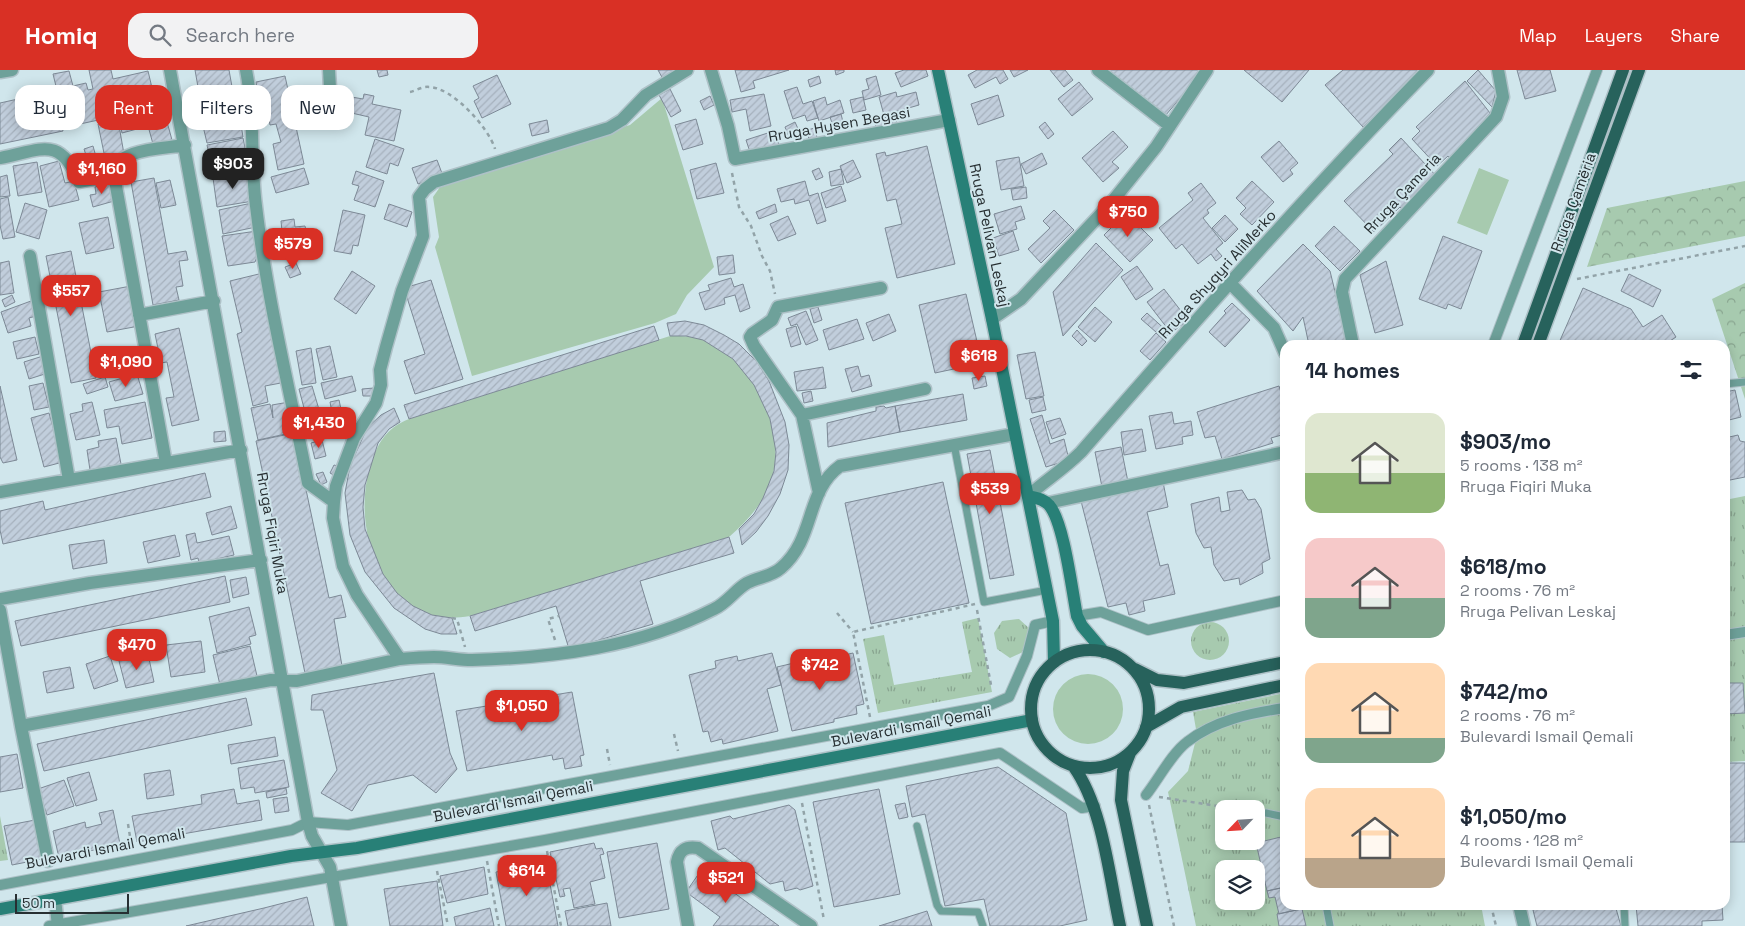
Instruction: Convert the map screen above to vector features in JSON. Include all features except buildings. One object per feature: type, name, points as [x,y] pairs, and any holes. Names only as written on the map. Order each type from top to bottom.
[{"type":"main road","name":"Rruga Pelivan Leskaj","points":[[938,70],[992,320],[1047,590],[1053,621],[1054,662]]},
{"type":"main road","name":"Rruga Çamëria","points":[[1525,340],[1623,70]]},
{"type":"main road","name":"Rruga Çamëria","points":[[1540,340],[1639,70]]},
{"type":"main road","points":[[1028,496],[1048,503],[1053,510],[1060,532],[1077,616],[1082,626],[1104,652]]},
{"type":"main road","points":[[1131,752],[1108,766],[1092,768],[1074,766],[1059,760],[1046,749],[1037,736],[1032,720],[1031,704],[1035,688],[1042,674],[1054,662],[1078,651],[1104,652],[1119,658],[1132,668],[1139,676],[1148,696],[1146,727],[1131,752],[1123,772],[1121,800],[1148,926]]},
{"type":"main road","points":[[1132,668],[1158,680],[1173,683],[1280,663]]},
{"type":"main road","points":[[1146,727],[1181,707],[1280,686]]},
{"type":"main road","name":"Bulevardi Ismail Qemali","points":[[0,909],[321,852],[357,848],[1032,720]]},
{"type":"main road","points":[[1074,766],[1083,779],[1095,806],[1120,926]]},
{"type":"street","points":[[0,72],[12,70]]},
{"type":"street","name":"Rruga Fiqiri Muka","points":[[170,70],[214,301],[308,822],[330,867],[341,926]]},
{"type":"street","points":[[246,70],[251,98],[252,171],[264,266],[308,483],[334,502]]},
{"type":"street","points":[[329,70],[330,85]]},
{"type":"street","points":[[400,659],[357,595],[343,566],[334,525],[334,502],[336,486],[354,438],[376,403],[381,385],[380,370],[386,347],[402,291],[423,236],[419,197],[434,182],[609,128],[622,120],[646,95],[687,70]]},
{"type":"street","points":[[711,70],[726,119],[735,159]]},
{"type":"street","points":[[1098,70],[1170,126]]},
{"type":"street","points":[[992,320],[1021,299],[1111,203],[1170,126],[1207,70]]},
{"type":"street","name":"Rruga Shyqyri AliMerko","points":[[1028,496],[1046,480],[1063,470],[1081,452],[1229,282],[1349,151],[1428,70]]},
{"type":"street","name":"Rruga Çameria","points":[[1352,340],[1342,292],[1344,280],[1496,117],[1503,98],[1498,70]]},
{"type":"street","points":[[1495,340],[1597,70]]},
{"type":"street","name":"Rruga Hysen Begasi","points":[[735,159],[949,120]]},
{"type":"street","points":[[166,463],[114,168],[123,157],[185,145]]},
{"type":"street","points":[[0,158],[50,149],[62,152],[69,160],[79,182],[114,176]]},
{"type":"street","points":[[30,256],[69,480]]},
{"type":"street","points":[[1229,282],[1274,328],[1280,342]]},
{"type":"street","points":[[819,492],[802,415],[761,358],[750,337],[772,320],[778,307],[882,288]]},
{"type":"street","points":[[139,315],[214,301]]},
{"type":"street","points":[[802,415],[925,389]]},
{"type":"street","points":[[21,726],[271,680],[297,680],[400,659],[434,657],[468,660],[559,654],[650,635],[688,622],[717,608],[747,583],[769,576],[781,568],[800,547],[825,478],[840,466],[1015,434]]},
{"type":"street","points":[[0,492],[241,450]]},
{"type":"street","points":[[1048,503],[1280,454]]},
{"type":"street","points":[[0,599],[90,583],[260,560]]},
{"type":"street","points":[[1077,616],[1101,612],[1148,630],[1280,601]]},
{"type":"street","points":[[0,610],[48,860]]},
{"type":"street","name":"Bulevardi Ismail Qemali","points":[[0,885],[292,830],[308,822],[348,825],[873,730],[988,706],[1009,697],[1027,656],[1035,625],[1053,621]]},
{"type":"street","points":[[1730,634],[1745,632]]},
{"type":"street","points":[[1146,795],[1185,743],[1197,735],[1233,718],[1280,709]]},
{"type":"street","points":[[55,899],[55,925],[486,851],[1000,753],[1082,808],[1095,806]]},
{"type":"street","points":[[688,926],[676,862],[678,854],[684,849],[691,847],[698,848],[812,926]]},
{"type":"street","points":[[1521,910],[1524,926]]},
{"type":"lane","points":[[1730,384],[1745,382]]},
{"type":"lane","points":[[954,444],[984,602],[1047,590]]},
{"type":"lane","points":[[1266,813],[1280,816]]},
{"type":"lane","points":[[917,826],[936,905],[942,911],[978,912],[984,926]]},
{"type":"lane","points":[[1327,910],[1330,926]]},
{"type":"lane","points":[[1624,910],[1625,926]]},
{"type":"path","points":[[410,92],[428,86],[450,93],[491,136],[498,163]]},
{"type":"path","points":[[735,159],[730,165],[739,207],[751,226],[762,256],[770,271],[778,307]]},
{"type":"path","points":[[1561,282],[1745,246]]},
{"type":"path","points":[[852,632],[984,602]]},
{"type":"path","points":[[976,604],[991,685]]},
{"type":"path","points":[[838,613],[852,632],[873,730]]},
{"type":"path","points":[[559,616],[548,619],[559,654]]},
{"type":"path","points":[[452,618],[457,619],[468,660]]},
{"type":"path","points":[[800,791],[825,926]]},
{"type":"path","points":[[1174,926],[1146,795],[1215,806]]},
{"type":"path","points":[[545,840],[561,926]]},
{"type":"path","points":[[486,851],[499,926]]},
{"type":"path","points":[[435,860],[448,926]]},
{"type":"path","points":[[1493,910],[1496,926]]},
{"type":"green space","points":[[662,98],[714,267],[687,295],[676,314],[655,323],[472,376],[435,247],[439,237],[433,197],[440,187],[454,179],[630,125]]},
{"type":"green space","points":[[1479,168],[1509,180],[1487,235],[1457,223]]},
{"type":"green space","points":[[1745,181],[1745,236],[1587,267],[1607,208]]},
{"type":"green space","points":[[1745,283],[1745,399],[1730,354],[1730,340],[1726,340],[1712,299]]},
{"type":"green space","points":[[670,336],[687,336],[704,340],[721,349],[749,377],[760,394],[768,412],[775,450],[774,469],[768,489],[758,507],[737,530],[729,537],[470,616],[451,618],[432,615],[412,606],[395,592],[382,574],[373,554],[367,532],[365,510],[366,488],[370,467],[379,444],[388,432],[409,419]]},
{"type":"green space","points":[[1745,496],[1745,761],[1730,762],[1730,499]]},
{"type":"green space","points":[[978,618],[992,692],[878,713],[863,639],[884,635],[894,685],[972,672],[962,622]]},
{"type":"green space","points":[[1019,619],[1030,629],[1023,652],[1010,658],[997,649],[994,633],[1002,621]]},
{"type":"green space","points":[[1210,622],[1224,627],[1229,641],[1224,655],[1210,660],[1196,655],[1191,641],[1196,627]]},
{"type":"green space","points":[[1088,674],[1101,677],[1113,684],[1120,696],[1123,709],[1120,722],[1113,734],[1101,741],[1088,744],[1075,741],[1063,734],[1056,722],[1053,709],[1056,696],[1063,684],[1075,677]]},
{"type":"green space","points":[[1280,694],[1280,910],[1482,910],[1485,926],[1196,926],[1168,792],[1188,771],[1197,735],[1193,712]]},
{"type":"green space","points":[[0,816],[8,860],[0,861]]}]
